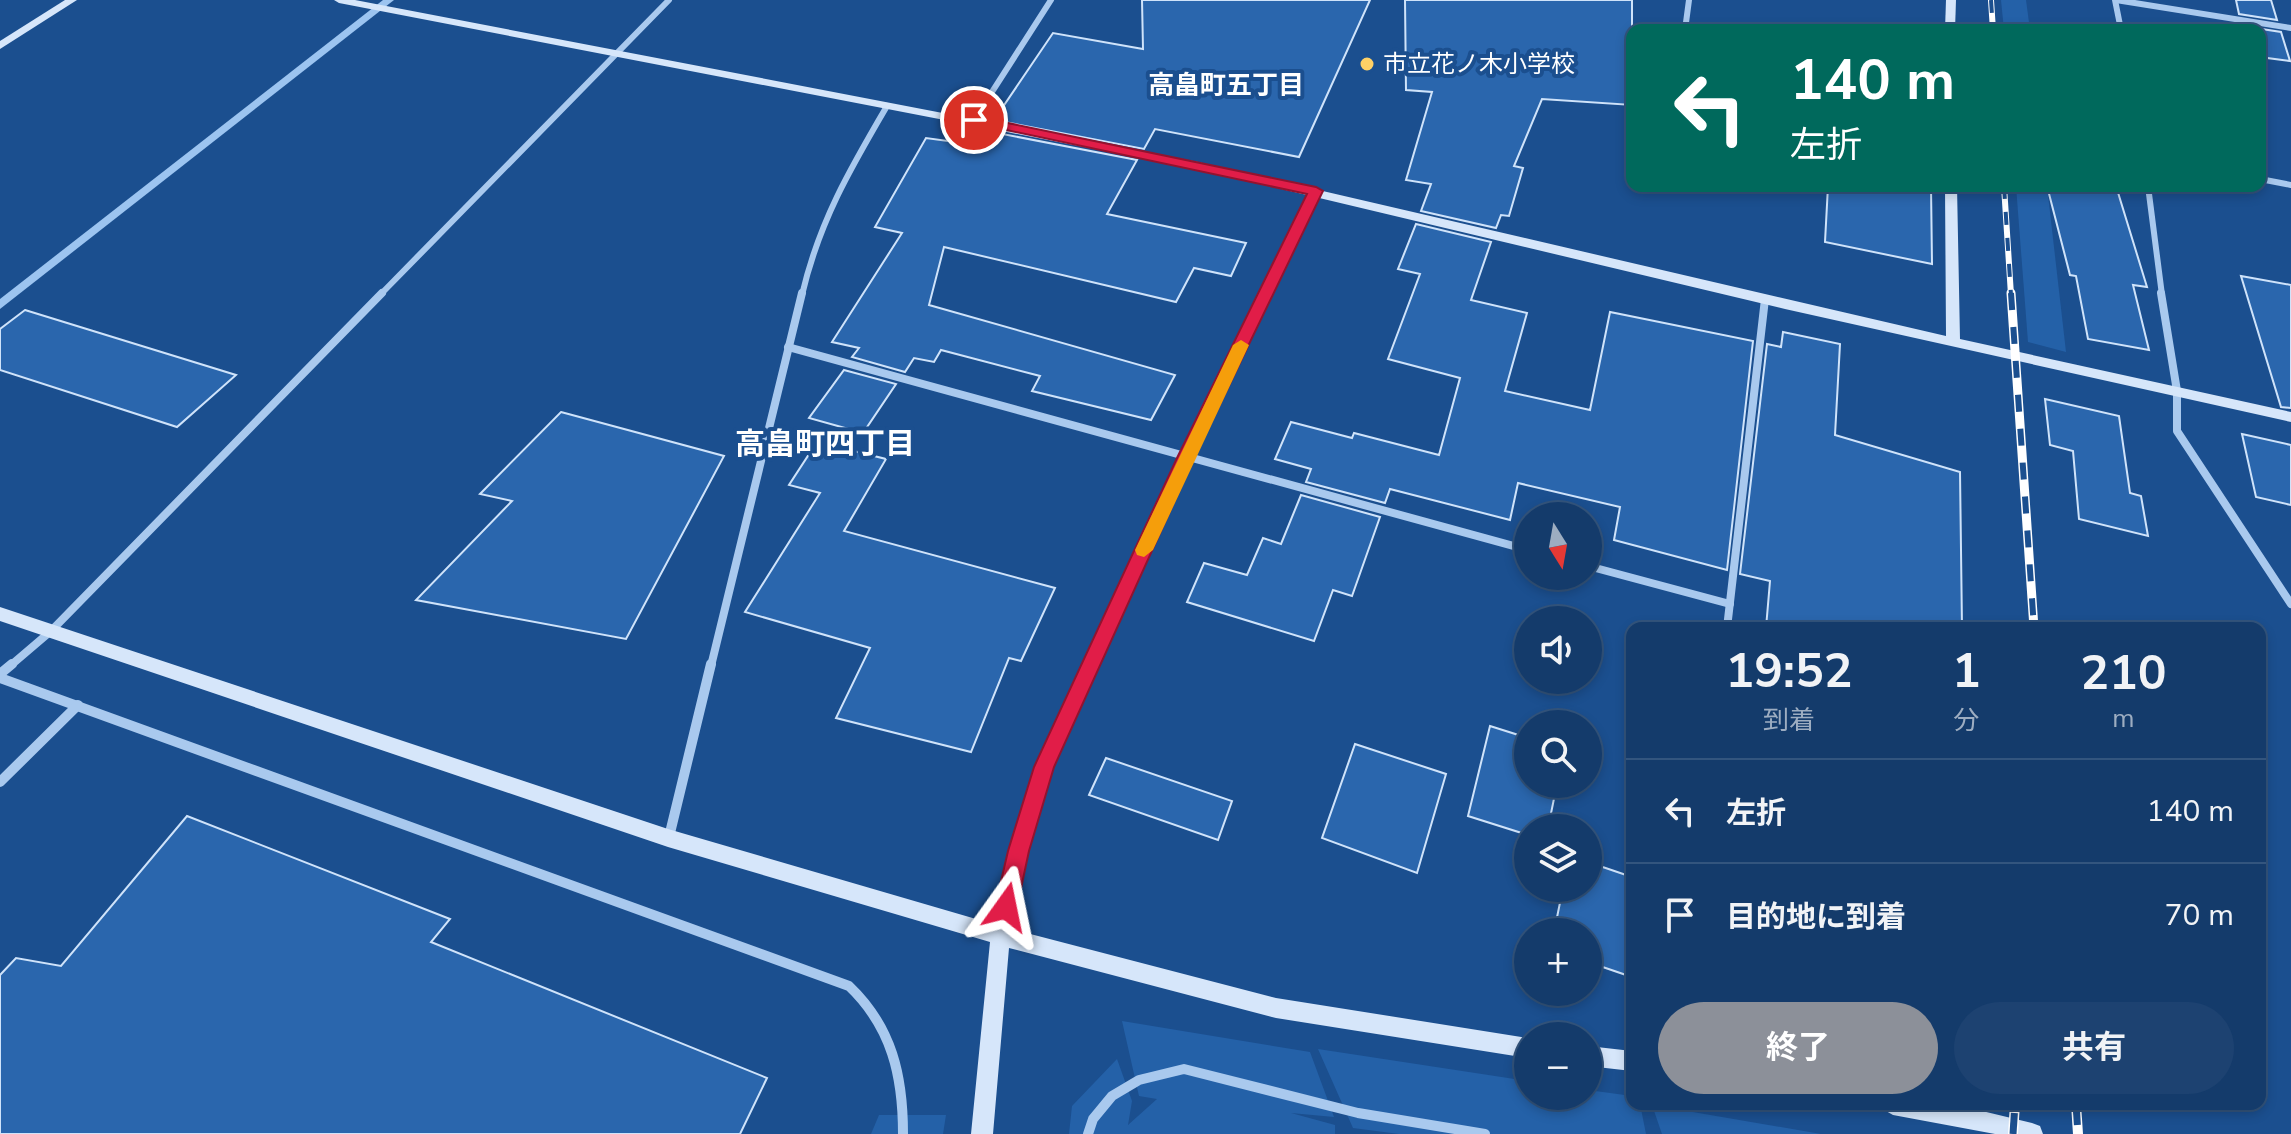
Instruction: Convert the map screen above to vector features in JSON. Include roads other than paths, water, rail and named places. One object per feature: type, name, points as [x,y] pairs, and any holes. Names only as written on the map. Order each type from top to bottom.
[{"type":"street","points":[[0,46],[72,0]]},
{"type":"street","points":[[339,0],[974,120],[1316,191],[1765,299],[2291,417]]},
{"type":"street","points":[[669,0],[51,631],[0,676],[849,986],[868,1002],[895,1052],[903,1134]]},
{"type":"street","points":[[974,120],[1051,0]]},
{"type":"street","points":[[1686,24],[1689,0]]},
{"type":"street","points":[[1950,24],[1951,0]]},
{"type":"street","points":[[2120,24],[2116,0],[2291,28]]},
{"type":"street","points":[[668,838],[810,260],[839,187],[887,106]]},
{"type":"street","points":[[2266,180],[2291,185]]},
{"type":"street","points":[[982,1134],[1000,936],[1018,851],[1044,767],[1186,458],[1316,191]]},
{"type":"street","points":[[1951,192],[1953,341]]},
{"type":"street","points":[[2149,192],[2177,391],[2177,431],[2291,604]]},
{"type":"street","points":[[1728,622],[1765,299]]},
{"type":"street","points":[[788,347],[1514,546]]},
{"type":"street","points":[[1602,570],[1730,604]]},
{"type":"street","points":[[0,614],[668,838],[1000,936],[1276,1008],[1514,1046]]},
{"type":"street","points":[[0,782],[78,705]]},
{"type":"street","points":[[1602,1058],[1626,1060]]},
{"type":"street","points":[[1088,1134],[1090,1123],[1098,1113],[1130,1082],[1156,1072],[1184,1069],[1358,1113],[1485,1134]]},
{"type":"street","points":[[1927,1110],[1983,1120],[2032,1134]]},
{"type":"waterway","points":[[0,305],[389,0]]},
{"type":"railway","points":[[1991,0],[1993,24]]},
{"type":"railway","points":[[2004,192],[2011,295]]},
{"type":"railway","points":[[2011,293],[2034,622]]},
{"type":"railway","points":[[2013,1134],[2015,1110]]},
{"type":"railway","points":[[2076,1110],[2078,1134]]},
{"type":"place","name":"市立花ノ木小学校","points":[[1367,64]]},
{"type":"district","name":"高畠町五丁目","points":[[1226,85]]},
{"type":"district","name":"高畠町四丁目","points":[[825,444]]}]
